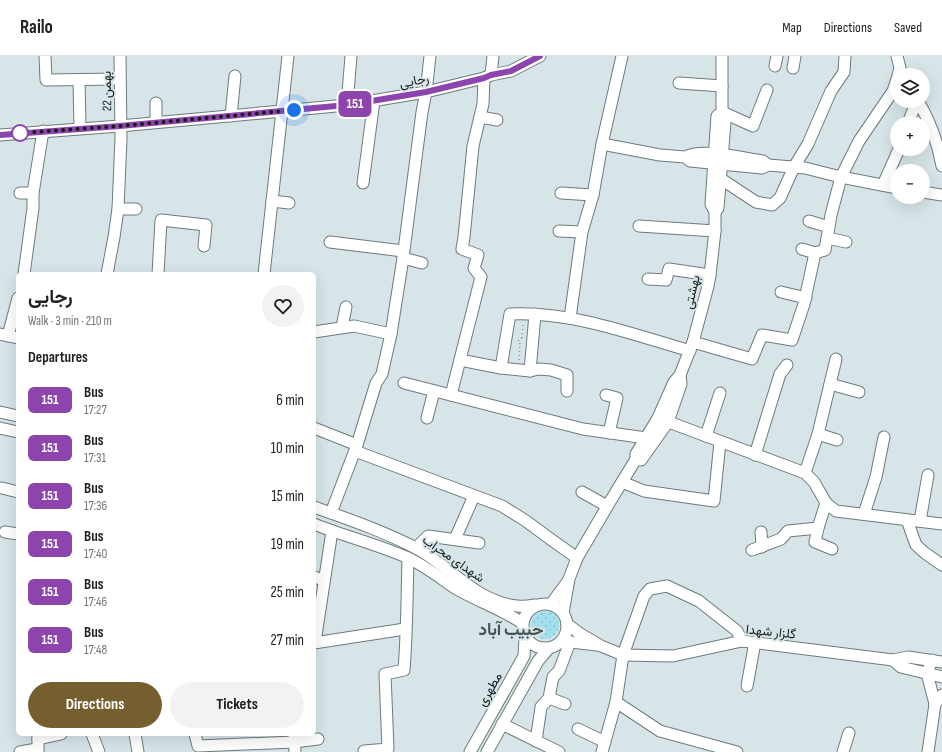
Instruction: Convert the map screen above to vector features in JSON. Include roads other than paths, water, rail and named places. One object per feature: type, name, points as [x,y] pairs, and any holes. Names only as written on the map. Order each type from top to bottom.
[{"type":"street","points":[[45,56],[46,80],[119,79]]},
{"type":"street","name":"22 بهمن","points":[[107,272],[118,209],[121,138],[119,79],[120,56]]},
{"type":"street","points":[[264,272],[288,56]]},
{"type":"street","points":[[347,105],[351,56]]},
{"type":"street","points":[[332,513],[356,448],[376,383],[382,374],[391,334],[430,56]]},
{"type":"street","points":[[451,395],[481,277],[474,268],[478,254],[462,249],[473,146],[483,104],[487,76],[493,56]]},
{"type":"street","name":"رجایی","points":[[0,135],[120,126],[347,105],[426,92],[511,71],[540,56]]},
{"type":"street","points":[[570,318],[582,232],[593,195],[602,144],[622,56]]},
{"type":"street","points":[[715,212],[711,204],[725,122],[722,112],[722,56]]},
{"type":"street","points":[[792,68],[795,56]]},
{"type":"street","points":[[721,179],[756,202],[772,205],[780,198],[794,167],[808,144],[831,91],[844,72],[845,56]]},
{"type":"street","points":[[897,56],[900,68]]},
{"type":"street","points":[[231,116],[235,76]]},
{"type":"street","points":[[78,80],[80,128]]},
{"type":"street","points":[[679,83],[722,86]]},
{"type":"street","points":[[722,112],[753,126],[767,90]]},
{"type":"street","points":[[802,249],[815,253],[825,250],[841,177],[859,141],[890,95]]},
{"type":"street","points":[[363,183],[374,101]]},
{"type":"street","points":[[156,103],[156,122]]},
{"type":"street","points":[[922,108],[927,115],[942,166]]},
{"type":"street","points":[[480,117],[496,120]]},
{"type":"street","points":[[24,272],[33,208],[33,193],[43,131]]},
{"type":"street","points":[[602,144],[660,155],[685,157],[690,160],[718,159],[762,168],[768,165],[805,168],[890,186]]},
{"type":"street","points":[[883,185],[896,156]]},
{"type":"street","points":[[715,212],[718,208],[721,179],[718,159]]},
{"type":"street","points":[[561,192],[593,195]]},
{"type":"street","points":[[20,193],[33,193]]},
{"type":"street","points":[[930,193],[942,195]]},
{"type":"street","points":[[272,201],[289,203]]},
{"type":"street","points":[[118,209],[136,209]]},
{"type":"street","name":"بهشتی","points":[[636,459],[641,460],[663,420],[674,382],[680,375],[692,346],[710,275],[715,212]]},
{"type":"street","points":[[158,272],[161,220],[206,225],[204,246]]},
{"type":"street","points":[[809,221],[846,242]]},
{"type":"street","points":[[639,226],[714,231]]},
{"type":"street","points":[[559,231],[582,232]]},
{"type":"street","points":[[330,242],[403,255],[422,263]]},
{"type":"street","points":[[501,368],[510,314],[530,314],[570,318],[752,359],[762,335],[792,340],[806,298],[815,253]]},
{"type":"street","points":[[648,279],[666,280],[668,269],[710,275]]},
{"type":"street","points":[[781,292],[806,298]]},
{"type":"street","points":[[9,336],[16,306]]},
{"type":"street","points":[[342,327],[346,307]]},
{"type":"street","points":[[530,314],[530,371]]},
{"type":"street","points":[[316,332],[354,326],[391,334]]},
{"type":"street","points":[[805,473],[818,434],[836,359]]},
{"type":"street","points":[[460,360],[518,370],[551,370],[567,375],[567,391]]},
{"type":"street","points":[[755,455],[780,374],[787,366]]},
{"type":"street","points":[[404,383],[583,429],[646,438]]},
{"type":"street","points":[[830,384],[859,392]]},
{"type":"street","points":[[427,418],[434,391]]},
{"type":"street","points":[[706,436],[720,393]]},
{"type":"street","points":[[606,395],[617,398],[609,433]]},
{"type":"street","points":[[0,412],[16,416]]},
{"type":"street","points":[[663,420],[805,473],[814,482],[826,503],[836,511],[942,524]]},
{"type":"street","name":"بهشتی","points":[[569,579],[577,558],[636,459],[636,454],[646,438],[663,420]]},
{"type":"street","points":[[0,428],[16,432]]},
{"type":"street","points":[[316,429],[356,448],[502,506],[526,521],[577,558]]},
{"type":"street","points":[[818,434],[837,440]]},
{"type":"street","points":[[864,514],[876,477],[884,437]]},
{"type":"street","points":[[622,482],[644,491],[714,501],[720,442]]},
{"type":"street","points":[[920,521],[928,475]]},
{"type":"street","points":[[2,488],[16,492]]},
{"type":"street","points":[[582,492],[608,506]]},
{"type":"street","points":[[455,539],[474,496]]},
{"type":"street","points":[[826,503],[815,542],[832,550]]},
{"type":"street","name":"شهدای محراب","points":[[316,508],[394,537],[416,548],[434,558],[479,593],[500,602],[518,607],[535,605]]},
{"type":"street","points":[[907,520],[916,545],[942,565]]},
{"type":"street","name":"شهدای محراب","points":[[316,525],[385,548],[408,558],[426,568],[455,588],[513,616],[522,623]]},
{"type":"street","points":[[761,532],[757,548],[780,539],[788,531],[818,528]]},
{"type":"street","points":[[316,617],[319,579],[332,531]]},
{"type":"street","points":[[5,532],[16,534]]},
{"type":"street","points":[[416,548],[428,536],[479,543]]},
{"type":"street","points":[[364,751],[388,748],[385,674],[404,670],[408,558]]},
{"type":"street","points":[[426,568],[434,558]]},
{"type":"street","points":[[551,604],[569,579]]},
{"type":"street","points":[[536,741],[541,707],[549,698],[553,677],[559,671],[566,642],[565,618],[569,579]]},
{"type":"street","points":[[578,729],[604,747],[616,702],[623,656],[644,596],[650,589],[667,586],[699,602],[737,631],[742,641]]},
{"type":"street","points":[[543,603],[551,604],[558,607],[578,633],[601,646],[566,642],[549,648],[535,646],[529,642],[522,630],[524,616],[535,605],[543,603]]},
{"type":"street","points":[[316,642],[405,629]]},
{"type":"street","name":"مطهری","points":[[470,752],[524,656],[525,637]]},
{"type":"street","name":"گلزار شهدا","points":[[601,646],[623,656],[673,656],[742,641],[893,660],[908,657],[937,661]]},
{"type":"street","points":[[746,686],[755,642]]},
{"type":"street","points":[[487,752],[538,661],[549,648]]},
{"type":"street","name":"گلزار شهدا","points":[[893,660],[901,667],[942,677]]},
{"type":"street","points":[[928,752],[939,700],[927,674],[937,661]]},
{"type":"street","points":[[517,669],[525,665],[530,670],[531,675]]},
{"type":"street","points":[[549,698],[566,704]]},
{"type":"street","points":[[616,702],[660,730],[736,752]]},
{"type":"street","points":[[502,724],[559,752]]},
{"type":"street","points":[[843,752],[849,733]]},
{"type":"street","points":[[20,752],[56,736]]},
{"type":"street","points":[[93,736],[99,752]]},
{"type":"street","points":[[135,736],[138,752]]},
{"type":"street","points":[[196,736],[198,746],[294,743],[318,739]]},
{"type":"district","name":"حبیب آباد","points":[[511,629]]}]
